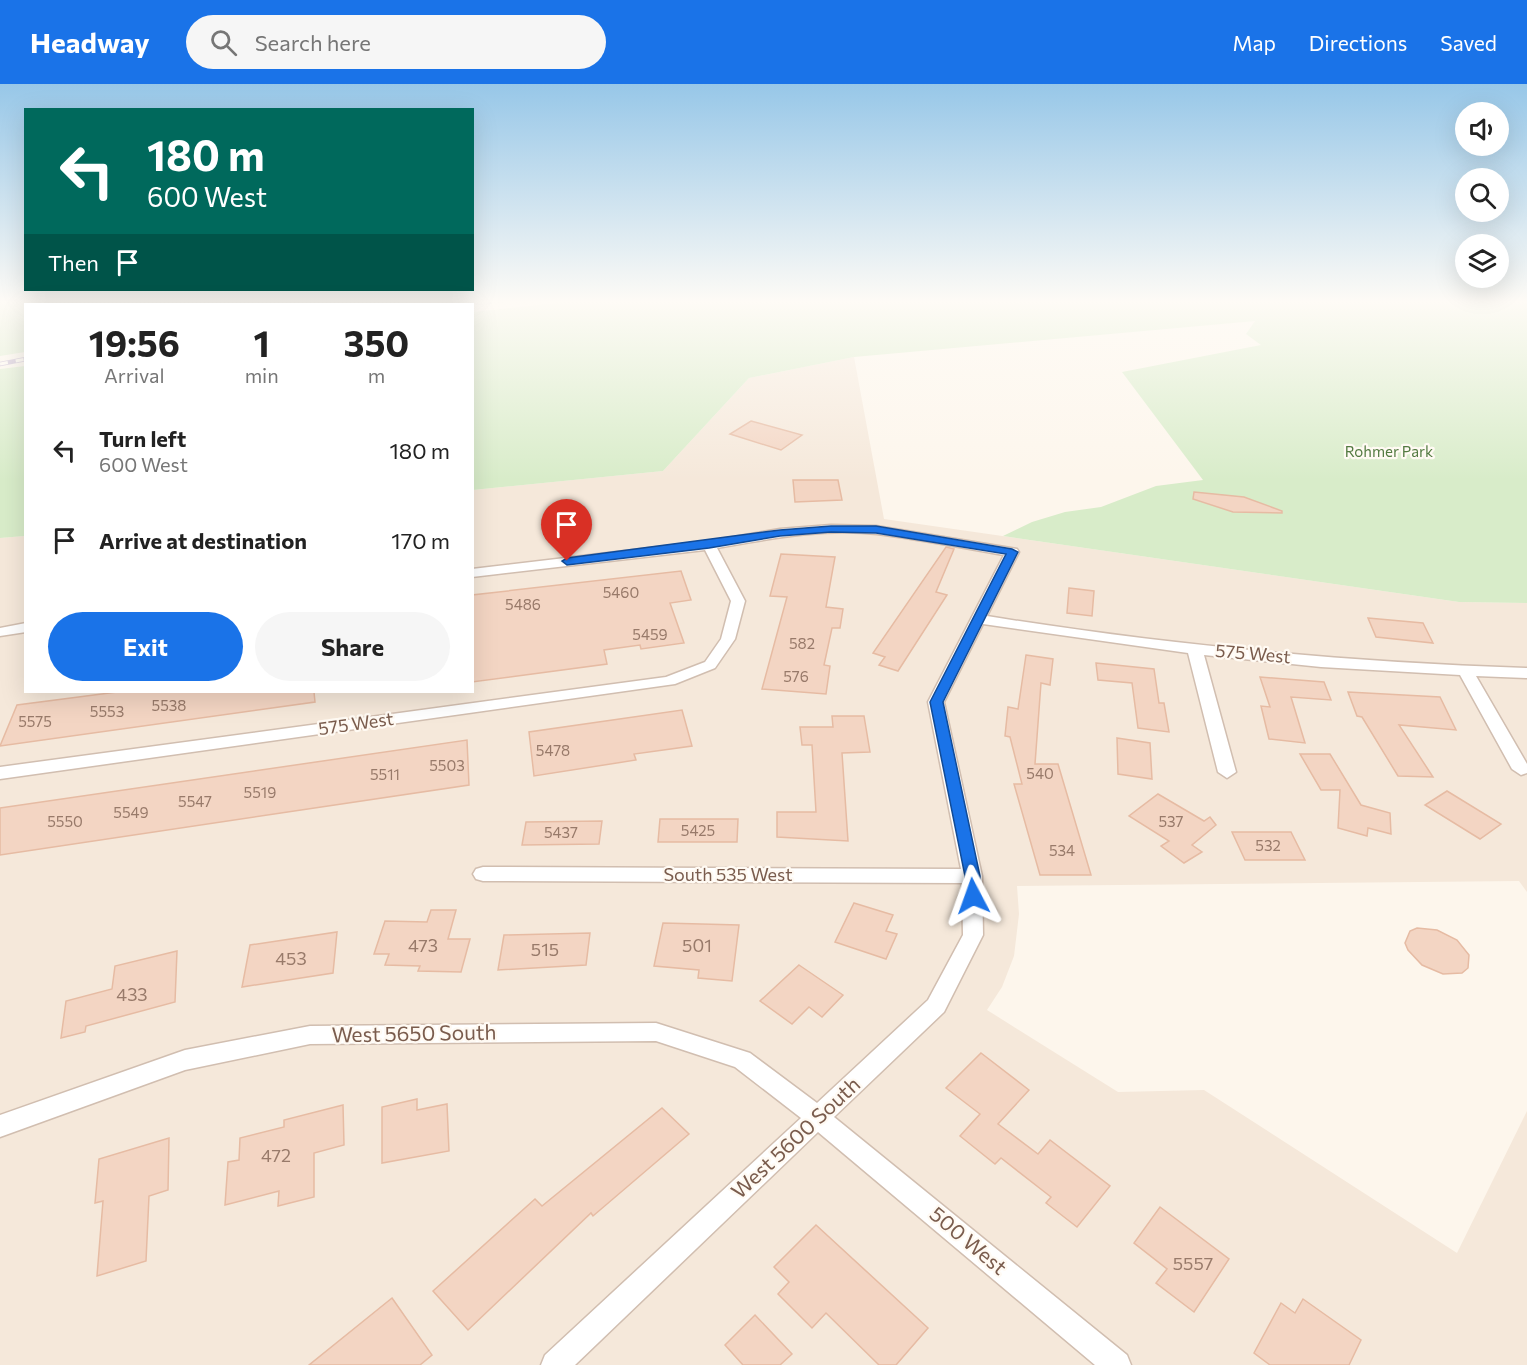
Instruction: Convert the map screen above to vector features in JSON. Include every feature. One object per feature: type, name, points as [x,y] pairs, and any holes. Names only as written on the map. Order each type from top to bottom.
[{"type":"street","name":"West 5600 South","points":[[555,1365],[936,1006],[973,935],[972,876],[936,702],[1012,552],[876,530],[780,533],[709,545]]},
{"type":"street","points":[[474,573],[709,545]]},
{"type":"street","name":"575 West","points":[[0,773],[669,681],[710,665],[728,639],[738,601],[709,545]]},
{"type":"street","name":"575 West","points":[[980,619],[1068,634],[1195,650],[1466,672],[1527,673]]},
{"type":"street","points":[[0,633],[24,627]]},
{"type":"street","points":[[1195,650],[1227,772]]},
{"type":"street","points":[[1466,672],[1521,769]]},
{"type":"street","name":"South 535 West","points":[[483,874],[972,876]]},
{"type":"street","name":"West 5650 South","points":[[0,1126],[185,1060],[310,1035],[656,1032],[742,1060],[819,1117]]},
{"type":"street","name":"500 West","points":[[819,1117],[1117,1365]]},
{"type":"shaded area","points":[[840,360],[855,360],[884,519],[1459,602],[1527,603],[1527,892],[1519,881],[1017,886],[1019,914],[1014,956],[1002,987],[987,1010],[1118,1092],[1204,1090],[1457,1253],[1527,1111],[1527,1365],[0,1365],[0,538],[24,536],[24,693],[474,693],[474,490],[663,471],[749,378]]},
{"type":"green space","name":"Rohmer Park","points":[[474,360],[840,360],[749,378],[663,471],[474,490]]},
{"type":"green space","name":"Rohmer Park","points":[[1185,360],[1527,360],[1527,603],[1459,602],[1003,536],[1032,522],[1065,512],[1101,507],[1156,486],[1203,480],[1122,372]]},
{"type":"green space","points":[[24,366],[24,536],[0,538],[0,369]]},
{"type":"building","points":[[751,421],[802,435],[781,450],[730,434]]},
{"type":"building","points":[[793,480],[838,480],[842,500],[795,502]]},
{"type":"building","points":[[1194,492],[1244,497],[1282,511],[1282,513],[1233,512],[1193,499]]},
{"type":"building","points":[[946,547],[954,549],[936,592],[947,595],[898,671],[879,665],[885,657],[873,653]]},
{"type":"building","points":[[781,554],[835,557],[826,607],[843,609],[840,628],[832,628],[824,665],[830,666],[826,694],[762,689],[787,597],[770,596]]},
{"type":"building","points":[[681,571],[691,600],[670,603],[684,643],[641,649],[640,645],[604,650],[607,664],[474,682],[474,595]]},
{"type":"building","points":[[1069,588],[1094,591],[1092,616],[1067,613]]},
{"type":"building","points":[[1368,618],[1423,623],[1433,643],[1376,637]]},
{"type":"building","points":[[1026,655],[1053,659],[1050,685],[1041,683],[1035,764],[1058,764],[1091,875],[1040,875],[1014,784],[1022,784],[1010,737],[1005,736],[1008,707],[1018,709]]},
{"type":"building","points":[[1096,663],[1154,669],[1159,703],[1164,703],[1169,732],[1138,728],[1132,683],[1098,680]]},
{"type":"building","points":[[1260,677],[1324,682],[1331,700],[1291,697],[1305,743],[1269,739],[1261,706],[1270,707]]},
{"type":"building","points":[[1348,692],[1440,697],[1456,730],[1399,725],[1433,777],[1398,776],[1362,717],[1357,716]]},
{"type":"building","points":[[109,693],[314,693],[315,702],[0,746],[17,705]]},
{"type":"building","points":[[682,710],[692,746],[634,754],[636,760],[534,776],[529,732]]},
{"type":"building","points":[[832,716],[864,716],[870,752],[842,753],[848,841],[777,837],[777,812],[816,812],[812,745],[802,745],[800,727],[833,727]]},
{"type":"building","points":[[1117,738],[1150,743],[1152,779],[1118,774]]},
{"type":"building","points":[[467,740],[469,785],[0,855],[0,808]]},
{"type":"building","points":[[1300,754],[1330,754],[1361,805],[1390,813],[1391,834],[1368,828],[1367,836],[1338,828],[1340,790],[1321,790]]},
{"type":"building","points":[[1447,791],[1501,824],[1480,839],[1425,805]]},
{"type":"building","points":[[1158,794],[1204,821],[1210,817],[1216,825],[1192,845],[1202,852],[1184,863],[1161,846],[1169,841],[1129,816]]},
{"type":"building","points":[[660,819],[738,819],[737,842],[658,842]]},
{"type":"building","points":[[602,821],[599,844],[522,845],[526,822]]},
{"type":"building","points":[[1232,832],[1291,832],[1305,860],[1245,860]]},
{"type":"building","points":[[854,903],[893,915],[886,931],[897,934],[886,959],[835,942]]},
{"type":"building","points":[[431,910],[456,910],[448,939],[470,939],[461,972],[418,971],[420,966],[385,965],[389,954],[374,954],[385,921],[427,922]]},
{"type":"building","points":[[663,923],[739,925],[732,981],[698,978],[699,970],[654,966]]},
{"type":"building","points":[[1417,928],[1437,930],[1457,940],[1469,955],[1468,968],[1462,973],[1443,974],[1422,965],[1408,950],[1405,943],[1410,931]]},
{"type":"building","points":[[337,932],[333,973],[242,987],[250,945]]},
{"type":"building","points":[[590,933],[586,965],[498,970],[504,935]]},
{"type":"building","points":[[177,951],[175,1002],[86,1026],[85,1032],[61,1038],[66,1001],[112,989],[115,966]]},
{"type":"building","points":[[799,965],[843,995],[822,1017],[809,1007],[792,1024],[760,1001]]},
{"type":"building","points":[[981,1053],[1029,1090],[998,1124],[1038,1154],[1050,1140],[1110,1186],[1077,1227],[1046,1203],[1051,1197],[1001,1158],[995,1164],[960,1136],[980,1114],[946,1088]]},
{"type":"building","points":[[417,1099],[417,1110],[447,1104],[449,1151],[382,1163],[382,1107]]},
{"type":"building","points":[[343,1105],[344,1145],[314,1153],[314,1197],[278,1206],[279,1191],[225,1205],[228,1162],[239,1160],[240,1138],[284,1127],[284,1120]]},
{"type":"building","points":[[662,1108],[689,1134],[593,1216],[591,1213],[468,1330],[433,1291],[535,1199],[542,1206]]},
{"type":"building","points":[[169,1138],[168,1190],[149,1196],[146,1261],[97,1276],[103,1201],[95,1203],[99,1159]]},
{"type":"building","points":[[1160,1207],[1229,1259],[1194,1312],[1156,1283],[1167,1269],[1134,1243]]},
{"type":"building","points":[[816,1225],[928,1328],[896,1365],[879,1365],[826,1313],[812,1328],[778,1294],[789,1282],[774,1267]]},
{"type":"building","points":[[392,1298],[432,1355],[420,1365],[309,1365]]},
{"type":"building","points":[[1303,1299],[1361,1340],[1349,1365],[1270,1365],[1254,1353],[1281,1303],[1295,1313]]},
{"type":"building","points":[[755,1315],[792,1354],[780,1365],[743,1365],[725,1345]]},
{"type":"railway","points":[[0,364],[22,360]]},
{"type":"route","points":[[567,561],[709,545],[780,533],[831,529],[876,530],[1012,552],[936,702],[972,876],[973,896]]}]
